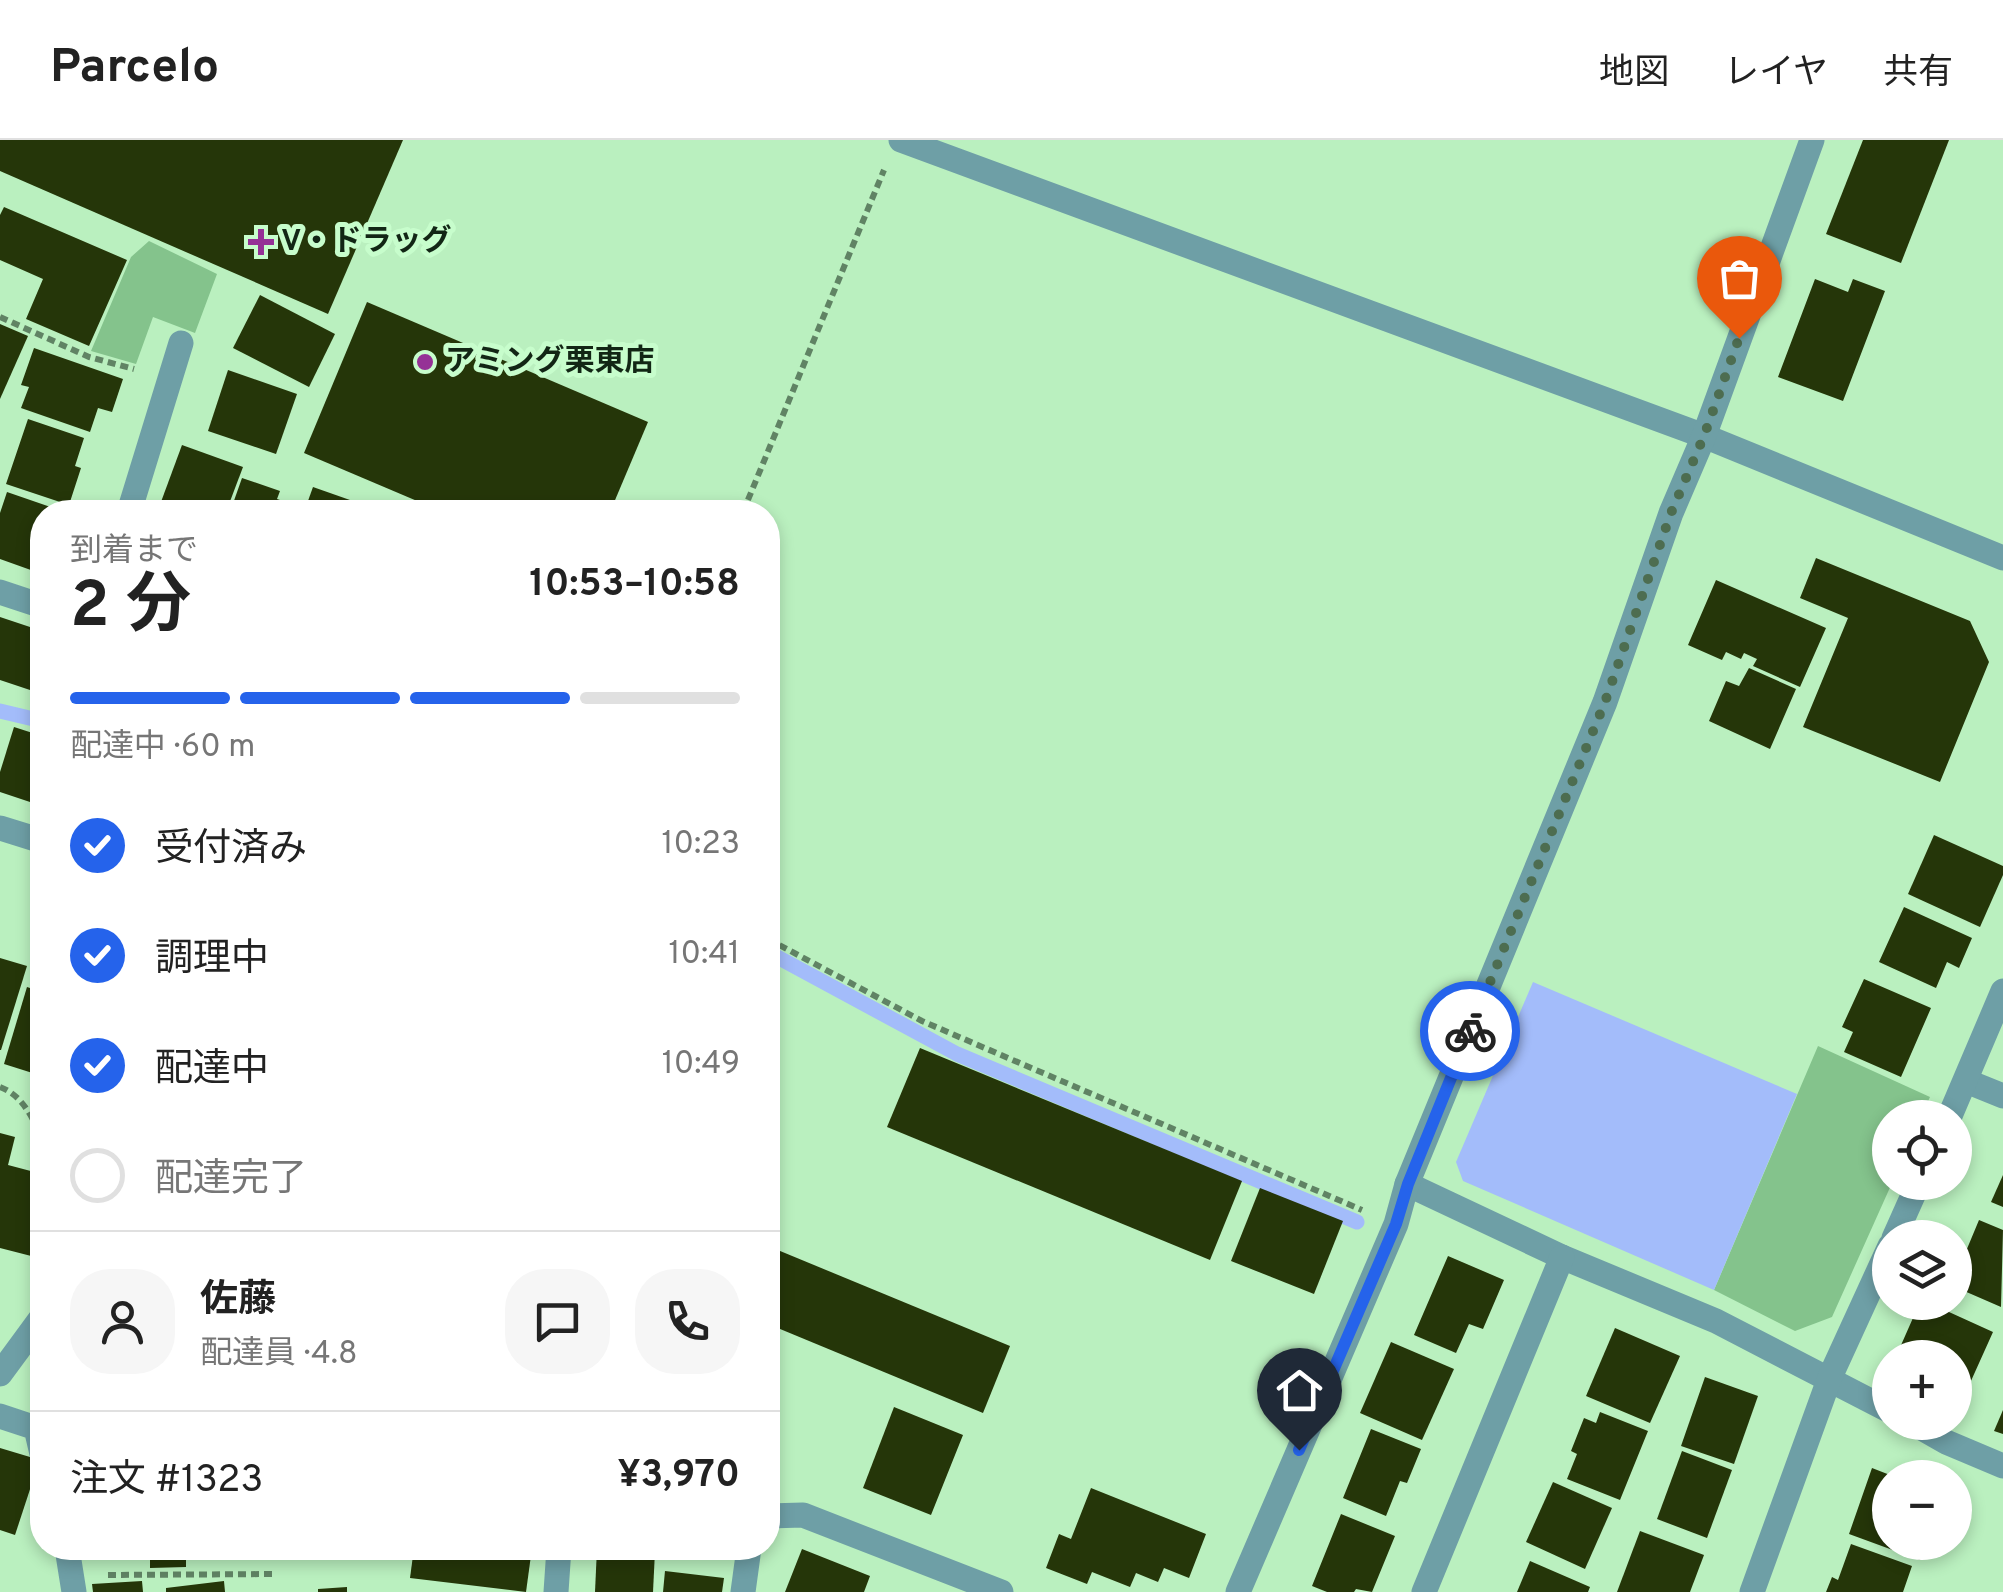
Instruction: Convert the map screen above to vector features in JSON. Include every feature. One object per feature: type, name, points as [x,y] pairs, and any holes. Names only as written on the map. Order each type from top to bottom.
[{"type":"street","points":[[900,140],[1704,436],[2003,558]]},
{"type":"street","points":[[1238,1592],[1396,1224],[1408,1184],[1605,702],[1671,513],[1704,436],[1812,140]]},
{"type":"street","points":[[133,500],[181,343]]},
{"type":"street","points":[[0,592],[30,602]]},
{"type":"street","points":[[0,828],[30,837]]},
{"type":"street","points":[[1957,1100],[2003,991]]},
{"type":"street","points":[[1966,1080],[2003,1096]]},
{"type":"street","points":[[1408,1184],[1562,1256],[1716,1320],[1872,1400]]},
{"type":"street","points":[[1424,1592],[1562,1256]]},
{"type":"street","points":[[1752,1592],[1830,1377],[1872,1285]]},
{"type":"street","points":[[0,1374],[30,1333]]},
{"type":"street","points":[[0,1416],[30,1426]]},
{"type":"street","points":[[1942,1440],[2003,1466]]},
{"type":"street","points":[[780,1516],[804,1515],[1001,1592]]},
{"type":"street","points":[[556,1592],[557,1560]]},
{"type":"street","points":[[743,1592],[747,1560]]},
{"type":"path","points":[[748,500],[885,166]]},
{"type":"path","points":[[0,317],[89,358],[170,378]]},
{"type":"path","points":[[780,945],[922,1021],[1396,1224]]},
{"type":"path","points":[[0,1087],[13,1092],[30,1114]]},
{"type":"path","points":[[73,1584],[276,1574]]},
{"type":"green space","points":[[149,241],[217,274],[195,333],[153,317],[136,364],[91,351],[131,257]]},
{"type":"green space","points":[[1818,1046],[1930,1097],[1872,1100],[1872,1200],[1884,1200],[1872,1220],[1832,1317],[1795,1331],[1714,1290]]},
{"type":"water","points":[[1533,982],[1797,1094],[1714,1290],[1463,1181],[1456,1162]]},
{"type":"building","name":"V・ドラッグ","points":[[0,140],[403,140],[328,314],[0,171]]},
{"type":"building","points":[[1863,140],[1949,140],[1901,263],[1826,234]]},
{"type":"building","points":[[4,207],[127,260],[89,346],[26,319],[43,279],[0,260],[0,215]]},
{"type":"building","points":[[1815,279],[1848,292],[1853,279],[1885,291],[1843,401],[1778,377]]},
{"type":"building","points":[[260,295],[335,334],[309,387],[233,348]]},
{"type":"building","name":"アミング栗東店","points":[[367,302],[648,422],[615,500],[415,500],[304,453]]},
{"type":"building","points":[[0,324],[28,336],[0,399]]},
{"type":"building","points":[[34,348],[123,379],[112,412],[98,408],[90,432],[21,408],[29,387],[21,385]]},
{"type":"building","points":[[228,370],[297,394],[276,454],[208,431]]},
{"type":"building","points":[[28,419],[84,438],[75,466],[81,468],[71,500],[54,500],[6,484]]},
{"type":"building","points":[[182,445],[243,467],[231,500],[162,500]]},
{"type":"building","points":[[242,478],[280,491],[280,500],[234,500]]},
{"type":"building","points":[[313,487],[350,500],[308,500]]},
{"type":"building","points":[[7,492],[30,500],[30,570],[0,559],[0,513]]},
{"type":"building","points":[[1816,558],[1970,621],[1989,662],[1940,782],[1803,727],[1848,618],[1800,598]]},
{"type":"building","points":[[1716,580],[1826,628],[1800,687],[1753,666],[1757,659],[1744,653],[1741,659],[1726,652],[1722,660],[1688,645]]},
{"type":"building","points":[[0,617],[30,627],[30,690],[0,680]]},
{"type":"building","points":[[1749,668],[1796,689],[1770,749],[1709,721],[1726,681],[1739,686]]},
{"type":"building","points":[[14,727],[30,732],[30,802],[0,792],[0,772]]},
{"type":"building","points":[[1934,835],[2003,866],[2003,875],[1980,927],[1908,894]]},
{"type":"building","points":[[1904,907],[1972,938],[1959,968],[1947,962],[1936,988],[1879,962]]},
{"type":"building","points":[[0,958],[27,966],[1,1050],[0,1050]]},
{"type":"building","points":[[1864,979],[1931,1008],[1901,1077],[1844,1052],[1853,1032],[1842,1027]]},
{"type":"building","points":[[27,987],[30,1072],[4,1064]]},
{"type":"building","points":[[920,1048],[1242,1181],[1210,1260],[887,1127]]},
{"type":"building","points":[[0,1133],[15,1137],[8,1165],[30,1171],[30,1256],[0,1248]]},
{"type":"building","points":[[2003,1175],[2003,1207],[1991,1202]]},
{"type":"building","points":[[1260,1188],[1343,1221],[1314,1294],[1231,1261]]},
{"type":"building","points":[[1979,1220],[2003,1230],[2001,1307],[1972,1294],[1972,1237]]},
{"type":"building","points":[[780,1251],[1010,1346],[983,1413],[780,1329]]},
{"type":"building","points":[[1448,1256],[1504,1280],[1483,1329],[1469,1324],[1456,1353],[1414,1335]]},
{"type":"building","points":[[1912,1320],[1967,1320],[1993,1332],[1972,1379],[1972,1340],[1903,1340]]},
{"type":"building","points":[[1615,1328],[1680,1356],[1650,1423],[1586,1396]]},
{"type":"building","points":[[1391,1342],[1454,1369],[1422,1440],[1360,1413]]},
{"type":"building","points":[[1705,1377],[1758,1396],[1734,1464],[1681,1446]]},
{"type":"building","points":[[894,1407],[963,1435],[931,1515],[863,1488]]},
{"type":"building","points":[[2003,1410],[2003,1434],[1994,1431]]},
{"type":"building","points":[[1600,1412],[1648,1431],[1620,1500],[1567,1479],[1577,1454],[1571,1451],[1584,1418],[1596,1423]]},
{"type":"building","points":[[1371,1429],[1421,1449],[1407,1483],[1400,1481],[1386,1516],[1343,1498]]},
{"type":"building","points":[[0,1448],[30,1457],[30,1489],[15,1535],[0,1530]]},
{"type":"building","points":[[1682,1451],[1732,1470],[1707,1538],[1657,1519]]},
{"type":"building","points":[[1872,1468],[1872,1542],[1849,1534]]},
{"type":"building","points":[[1553,1482],[1612,1508],[1585,1569],[1526,1542]]},
{"type":"building","points":[[1091,1488],[1206,1534],[1189,1578],[1164,1568],[1158,1582],[1136,1573],[1130,1587],[1092,1572],[1087,1584],[1046,1568],[1059,1534],[1071,1539]]},
{"type":"building","points":[[1341,1514],[1395,1536],[1372,1592],[1327,1592],[1312,1586]]},
{"type":"building","points":[[1640,1531],[1704,1555],[1690,1592],[1617,1592]]},
{"type":"building","points":[[1851,1544],[1872,1552],[1872,1560],[1895,1560],[1912,1566],[1903,1592],[1826,1592],[1832,1577],[1838,1580]]},
{"type":"building","points":[[802,1549],[870,1576],[864,1592],[785,1592]]},
{"type":"building","points":[[150,1560],[186,1560],[186,1567],[150,1568]]},
{"type":"building","points":[[412,1560],[530,1560],[526,1592],[410,1578]]},
{"type":"building","points":[[596,1560],[655,1560],[653,1592],[595,1592]]},
{"type":"building","points":[[1530,1561],[1590,1587],[1588,1592],[1517,1592]]},
{"type":"building","points":[[665,1571],[724,1578],[722,1592],[663,1592]]},
{"type":"building","points":[[142,1581],[143,1592],[93,1592],[92,1584]]},
{"type":"building","points":[[224,1581],[225,1592],[166,1592],[166,1588]]},
{"type":"building","points":[[347,1587],[347,1592],[318,1592],[318,1589]]},
{"type":"waterway","points":[[0,711],[30,718]]},
{"type":"waterway","points":[[780,958],[957,1054],[1357,1222]]},
{"type":"way so far","points":[[1470,1031],[1605,702],[1671,513],[1739,338]]},
{"type":"place","name":"V・ドラッグ","points":[[261,242]]},
{"type":"place","name":"アミング栗東店","points":[[425,362]]},
{"type":"route","points":[[1299,1450],[1396,1224],[1408,1184],[1470,1031]]}]
